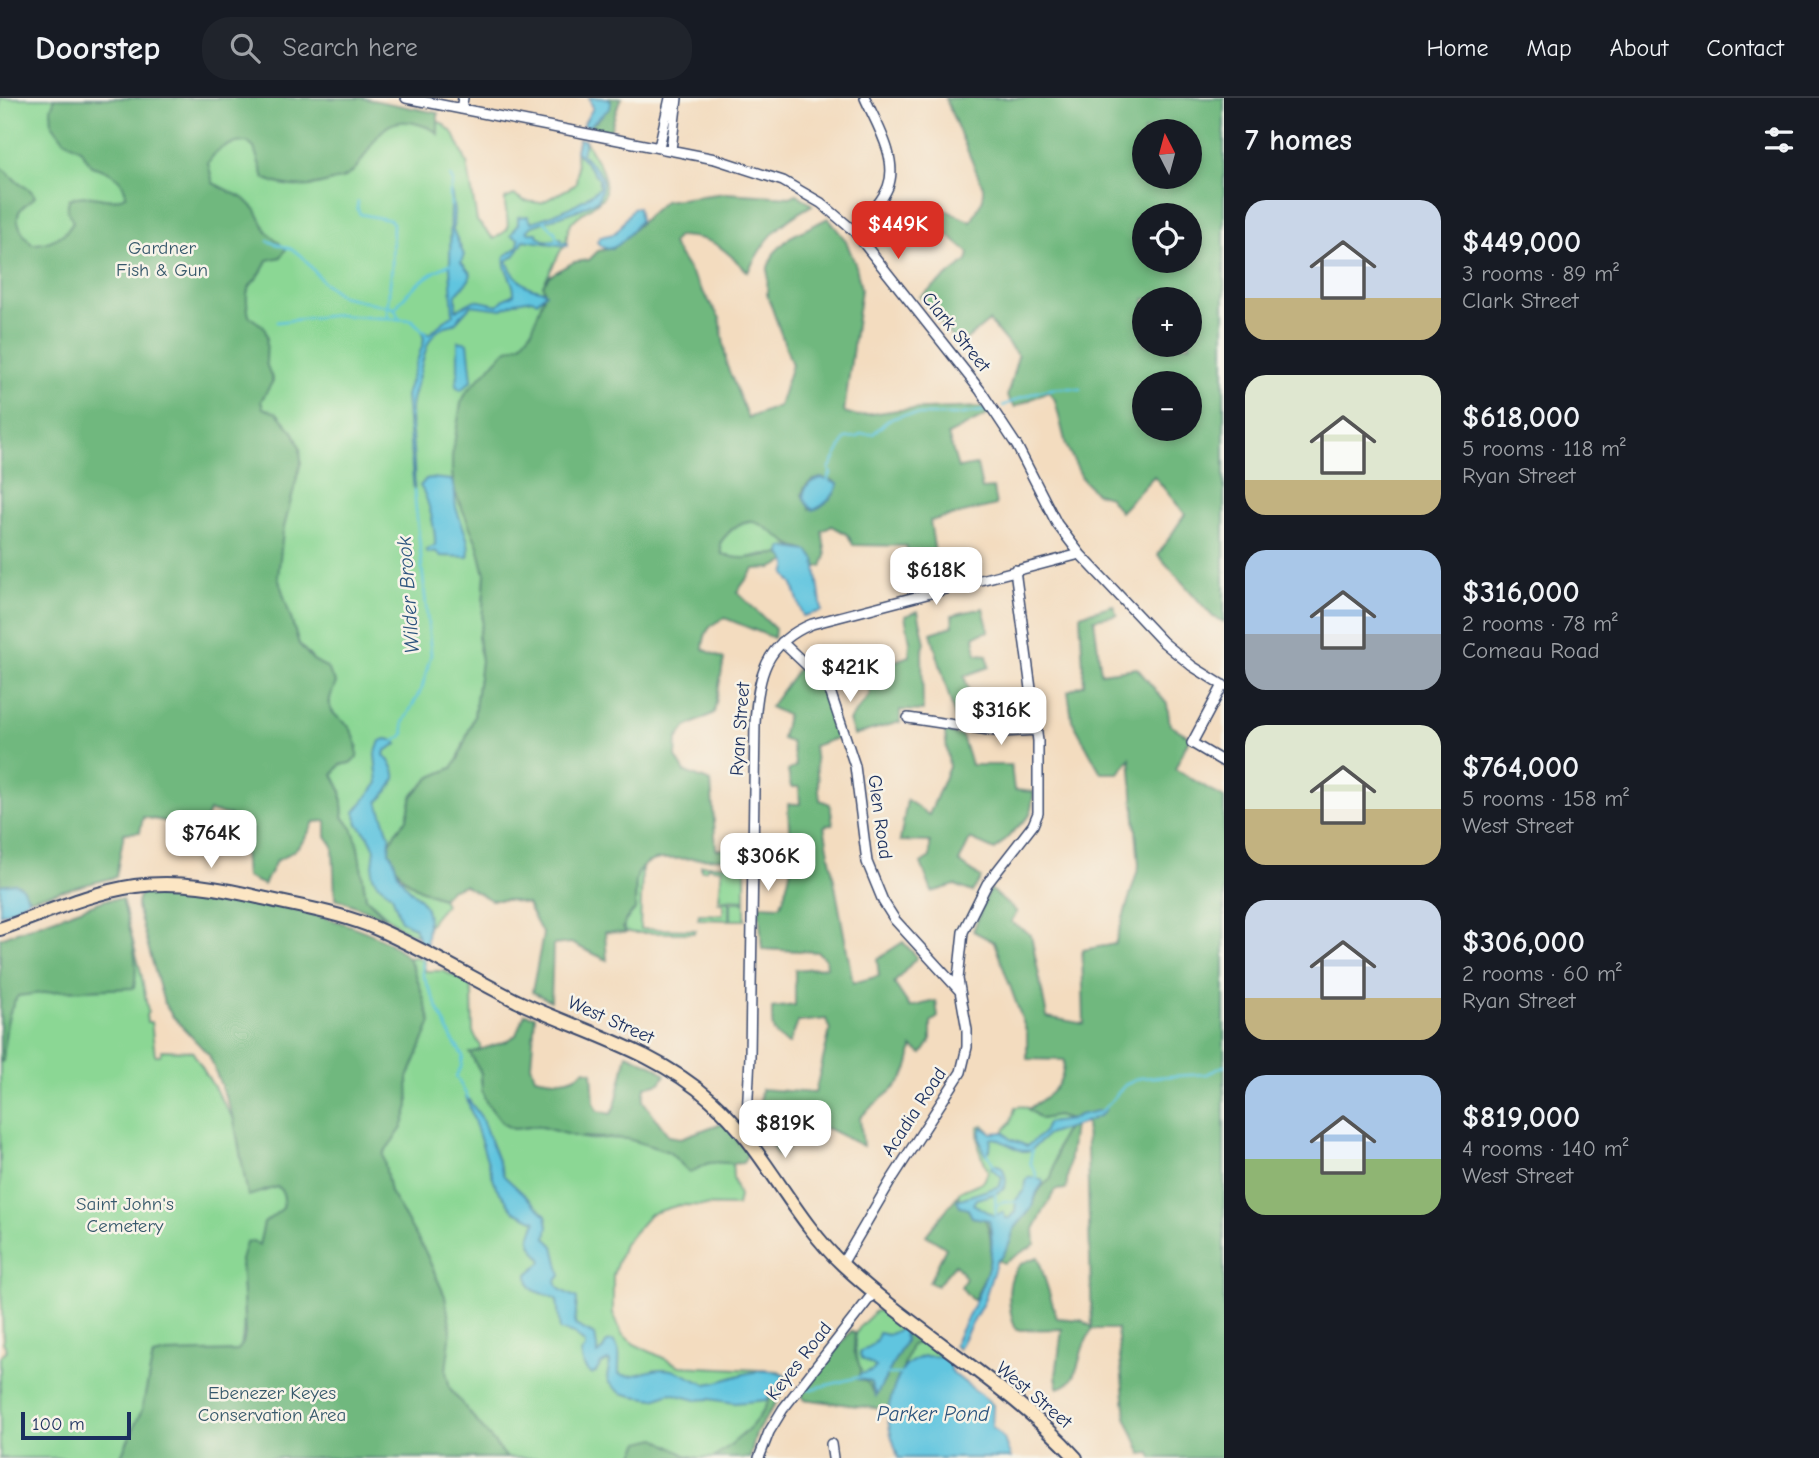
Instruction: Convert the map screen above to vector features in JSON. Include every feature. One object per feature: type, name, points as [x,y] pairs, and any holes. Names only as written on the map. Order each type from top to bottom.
[{"type":"main road","name":"West Street","points":[[0,929],[110,891],[145,885],[179,884],[228,890],[339,916],[374,928],[517,1001],[657,1062],[707,1096],[731,1119],[842,1264],[1043,1424],[1076,1458]]},
{"type":"street","name":"Clark Street","points":[[406,98],[659,147],[741,166],[783,181],[814,198],[854,231],[994,410],[1017,446],[1054,517],[1080,554],[1163,642],[1200,672],[1223,685]]},
{"type":"street","points":[[461,109],[463,98]]},
{"type":"street","points":[[659,147],[670,98]]},
{"type":"street","points":[[671,150],[677,98]]},
{"type":"street","points":[[854,231],[881,198],[890,178],[885,143],[865,98]]},
{"type":"street","name":"Ryan Street","points":[[746,1137],[756,708],[764,667],[782,642],[812,624],[1080,554]]},
{"type":"street","name":"Acadia Road","points":[[842,1264],[961,1072],[967,1041],[957,971],[960,947],[969,917],[992,877],[1033,825],[1038,813],[1040,794],[1037,730],[1015,570]]},
{"type":"street","name":"Glen Road","points":[[782,642],[829,690],[855,766],[867,858],[883,901],[895,920],[959,990]]},
{"type":"street","points":[[1223,685],[1192,743],[1224,762]]},
{"type":"street","points":[[908,718],[966,729],[1002,732],[1037,730]]},
{"type":"street","name":"Keyes Road","points":[[759,1458],[769,1432],[783,1409],[875,1291]]},
{"type":"street","points":[[831,1444],[832,1458]]},
{"type":"green space","name":"Gardner Fish & Gun","points":[[0,98],[362,98],[442,123],[454,134],[467,163],[477,221],[494,239],[507,230],[505,199],[514,195],[525,201],[541,203],[575,185],[579,139],[585,140],[600,167],[605,181],[604,196],[573,221],[567,235],[567,245],[561,250],[543,285],[546,293],[478,546],[485,574],[482,624],[478,637],[481,661],[474,717],[452,768],[431,777],[412,796],[407,819],[395,833],[399,876],[442,898],[445,905],[428,927],[427,946],[420,942],[419,936],[401,929],[366,898],[357,842],[352,828],[343,817],[341,790],[333,774],[340,765],[350,763],[358,746],[346,723],[337,719],[330,708],[330,700],[313,660],[299,644],[290,619],[0,422]]},
{"type":"green space","name":"Gardner Fish & Gun","points":[[55,98],[362,98],[438,113],[438,134],[430,128],[414,123],[390,125],[374,140],[355,169],[344,178],[323,184],[289,186],[264,178],[254,148],[247,142],[224,147],[215,153],[208,163],[213,183],[245,199],[256,210],[267,232],[286,249],[281,257],[267,260],[247,295],[249,316],[264,327],[267,336],[266,363],[273,381],[261,401],[263,408],[277,413],[294,433],[300,447],[301,462],[283,531],[278,577],[299,644],[313,660],[326,667],[336,683],[330,699],[331,710],[353,733],[357,757],[350,763],[340,765],[333,775],[341,790],[343,817],[352,828],[357,842],[366,898],[386,918],[335,898],[333,846],[326,836],[326,821],[314,822],[299,846],[276,861],[264,885],[246,877],[244,851],[252,829],[239,824],[232,835],[230,815],[209,811],[194,852],[178,824],[143,817],[140,832],[124,833],[116,877],[29,899],[18,886],[0,885],[0,167],[29,189],[35,197],[22,208],[18,217],[22,232],[32,244],[56,239],[66,232],[73,222],[67,209],[69,199],[85,196],[114,199],[126,195],[118,179],[109,172],[91,166],[80,149],[64,140],[52,124],[51,109]]},
{"type":"green space","points":[[608,98],[622,98],[610,131],[589,126],[598,120],[611,102]]},
{"type":"green space","points":[[945,98],[1224,98],[1224,622],[1213,617],[1158,555],[1185,514],[1154,476],[1120,512],[1109,497],[1096,493],[1083,480],[1066,445],[1055,400],[1048,391],[1015,407],[1007,397],[1018,356],[989,321],[959,345],[920,297],[967,261],[969,253],[921,212],[928,202],[971,222],[983,199],[983,187]]},
{"type":"green space","points":[[725,193],[790,197],[797,194],[812,205],[790,218],[774,233],[760,250],[748,272],[718,245],[710,242],[678,236],[672,244],[720,318],[727,366],[748,418],[779,406],[792,365],[767,294],[768,267],[774,253],[790,237],[828,218],[846,241],[861,289],[844,412],[858,416],[898,410],[984,407],[989,414],[948,435],[958,468],[977,465],[982,489],[993,488],[996,505],[930,521],[939,580],[905,589],[907,546],[853,545],[848,535],[832,526],[822,531],[826,556],[822,566],[816,567],[815,560],[808,551],[795,547],[763,526],[753,522],[743,523],[732,529],[720,543],[722,554],[746,558],[781,554],[787,561],[772,568],[754,569],[737,592],[775,629],[774,638],[725,618],[708,629],[703,649],[724,659],[714,713],[686,727],[677,739],[676,757],[685,772],[711,782],[716,849],[739,850],[739,858],[661,859],[644,865],[635,884],[635,910],[626,919],[623,928],[626,933],[605,932],[607,960],[571,943],[553,945],[551,1001],[532,992],[543,935],[527,904],[491,900],[464,885],[450,890],[442,898],[432,894],[401,875],[388,848],[395,833],[407,819],[412,796],[431,777],[452,768],[458,759],[474,717],[481,661],[478,637],[482,624],[485,574],[478,546],[455,492],[452,473],[452,456],[461,403],[467,391],[506,350],[521,344],[532,330],[545,293],[543,285],[549,276],[574,262],[589,260],[598,251],[613,248],[664,201]],"holes":[[[822,478],[834,481],[827,500],[810,509],[802,495],[807,485]]]},
{"type":"green space","points":[[755,521],[767,526],[794,548],[783,547],[781,554],[764,554],[738,560],[722,554],[720,543],[727,534],[739,526]]},
{"type":"green space","points":[[1113,605],[1117,615],[1094,619],[1101,673],[1137,668],[1167,704],[1170,725],[1190,737],[1175,769],[1224,798],[1224,1458],[1152,1458],[1150,1453],[1142,1454],[1126,1417],[1117,1329],[1092,1329],[1074,1377],[1058,1388],[1056,1376],[1062,1329],[1016,1330],[1011,1314],[1009,1296],[1015,1270],[1023,1263],[1038,1257],[1057,1318],[1081,1320],[1092,1327],[1086,1115],[1070,1120],[1057,1116],[1041,1119],[1028,1109],[1054,1090],[1061,1078],[1064,1060],[1027,1059],[1027,1033],[994,942],[973,931],[990,889],[1017,912],[1011,922],[1031,935],[1047,1017],[1084,1024],[1082,950],[1115,944],[1139,866],[1130,758],[1119,773],[1101,773],[1072,720],[1068,691],[1084,684],[1080,615]]},
{"type":"green space","points":[[983,608],[989,631],[974,636],[976,654],[987,655],[989,667],[964,676],[980,724],[956,721],[931,633],[953,626],[952,615]]},
{"type":"green space","points":[[918,611],[925,643],[922,652],[923,711],[900,710],[900,722],[854,735],[849,721],[870,694],[866,672],[909,656],[910,642],[905,616]]},
{"type":"green space","points":[[800,666],[822,690],[840,737],[814,746],[820,800],[830,804],[833,824],[824,826],[853,983],[879,976],[877,959],[903,942],[917,957],[894,983],[910,1007],[936,1001],[938,1017],[931,1022],[931,1041],[922,1054],[912,1047],[910,1061],[901,1081],[860,1118],[863,1146],[829,1129],[816,1127],[778,1156],[762,1124],[761,1089],[815,1093],[830,1030],[826,1019],[798,1022],[789,1044],[775,1034],[772,1008],[795,1005],[795,970],[827,967],[826,960],[818,952],[762,949],[759,905],[780,906],[782,903],[794,854],[790,849],[788,804],[800,804],[799,787],[791,787],[788,771],[796,766],[791,742],[782,739],[787,715],[770,707]]},
{"type":"green space","points":[[945,732],[962,736],[971,765],[1011,765],[1014,790],[1034,792],[1030,815],[995,850],[970,839],[959,862],[981,878],[972,892],[955,885],[932,892],[921,863],[930,857],[930,842],[900,841],[907,800],[929,815],[949,767]]},
{"type":"green space","points":[[701,865],[745,865],[745,900],[719,899],[722,869],[708,867],[701,870]]},
{"type":"green space","points":[[642,867],[640,929],[696,930],[694,933],[624,931],[624,923],[635,910],[636,876]]},
{"type":"green space","name":"Ebenezer Keyes Conservation Area","points":[[151,889],[247,900],[323,917],[387,942],[407,957],[417,977],[431,1022],[408,1078],[409,1106],[402,1128],[383,1154],[390,1192],[425,1251],[445,1296],[451,1330],[446,1371],[450,1389],[507,1458],[120,1458],[142,1410],[153,1356],[167,1353],[237,1351],[243,1343],[245,1334],[241,1260],[246,1242],[253,1241],[259,1245],[264,1223],[283,1208],[284,1198],[282,1190],[277,1187],[248,1196],[234,1119],[209,1055],[173,1017],[164,1003],[137,907],[140,895]]},
{"type":"green space","name":"Saint John's Cemetery","points":[[122,899],[141,973],[148,1012],[147,1022],[151,1022],[155,1055],[160,1055],[162,1050],[192,1051],[234,1120],[248,1195],[291,1182],[294,1199],[259,1245],[241,1260],[244,1322],[238,1351],[153,1356],[142,1410],[120,1458],[0,1458],[0,1357],[7,1350],[3,1342],[0,1242],[0,940]]},
{"type":"green space","points":[[122,899],[133,943],[136,966],[134,988],[59,991],[18,996],[8,1019],[3,1061],[0,1062],[0,938],[105,900]]},
{"type":"green space","points":[[729,901],[729,920],[698,919],[699,914],[723,915],[723,904],[719,902]]},
{"type":"green space","points":[[731,902],[745,902],[745,920],[731,920]]},
{"type":"green space","name":"Ebenezer Keyes Conservation Area","points":[[416,957],[424,961],[425,971],[443,971],[469,982],[473,1032],[480,1045],[481,1082],[513,1129],[541,1127],[588,1139],[613,1135],[732,1157],[733,1178],[739,1196],[737,1206],[679,1205],[650,1214],[624,1244],[613,1275],[613,1313],[622,1334],[634,1344],[680,1366],[779,1371],[789,1379],[781,1391],[772,1393],[753,1426],[749,1458],[160,1458],[358,1192],[415,978],[408,958]]},
{"type":"green space","points":[[525,1014],[535,1016],[531,1065],[535,1077],[562,1080],[585,1070],[592,1072],[594,1103],[598,1111],[611,1114],[627,1054],[656,1067],[665,1075],[660,1083],[645,1087],[643,1101],[669,1136],[681,1138],[722,1123],[731,1130],[748,1153],[743,1163],[711,1163],[689,1172],[669,1152],[628,1139],[577,1137],[538,1126],[513,1129],[503,1124],[486,1102],[481,1073],[470,1053],[507,1041],[516,1035]]},
{"type":"green space","points":[[1026,1107],[1041,1119],[1057,1116],[1068,1120],[1068,1124],[1059,1142],[1051,1179],[992,1239],[985,1219],[958,1204],[959,1192],[984,1181],[988,1172],[979,1147],[978,1127],[983,1125],[991,1133],[1002,1133],[1011,1122],[1015,1108]]},
{"type":"green space","points":[[1074,1125],[1066,1189],[1055,1190],[1034,1229],[1035,1244],[1004,1263],[997,1260],[1005,1251],[1014,1229],[1031,1208],[1038,1192],[1051,1179],[1060,1141],[1063,1134]]},
{"type":"green space","points":[[958,1195],[960,1206],[968,1209],[973,1217],[985,1219],[991,1241],[990,1261],[974,1300],[961,1287],[966,1278],[955,1264],[937,1286],[929,1282],[946,1248],[926,1235]]},
{"type":"green space","points":[[875,1311],[879,1311],[904,1331],[905,1341],[876,1396],[864,1381],[858,1381],[859,1367],[855,1347],[856,1334]]},
{"type":"green space","points":[[851,1331],[855,1333],[854,1350],[861,1370],[857,1379],[867,1382],[876,1396],[905,1341],[904,1331],[921,1338],[920,1342],[911,1345],[889,1410],[803,1399],[802,1392]]},
{"type":"green space","points":[[915,1342],[945,1357],[923,1358],[903,1368],[911,1345]]},
{"type":"green space","points":[[781,1391],[756,1433],[750,1458],[714,1458],[755,1422],[772,1393]]},
{"type":"green space","points":[[656,1438],[685,1455],[699,1458],[632,1458],[640,1442]]},
{"type":"water","points":[[589,98],[608,98],[611,102],[610,108],[588,127],[583,125],[593,108]]},
{"type":"water","points":[[579,139],[585,140],[582,154],[602,179],[598,200],[532,226],[527,231],[537,233],[538,237],[544,240],[560,238],[567,246],[524,240],[515,255],[507,261],[522,283],[546,293],[537,302],[532,299],[516,302],[502,309],[471,305],[454,324],[437,331],[428,344],[411,406],[414,492],[406,395],[424,340],[422,331],[429,334],[453,314],[450,267],[451,190],[453,230],[464,255],[461,262],[471,274],[456,294],[456,310],[475,300],[498,305],[514,294],[505,256],[518,246],[519,239],[511,235],[518,224],[518,217],[528,216],[531,222],[549,216],[575,204],[599,188],[599,179],[576,151]]},
{"type":"water","points":[[638,207],[640,221],[626,238],[609,249],[597,242],[600,237],[613,234],[619,229],[633,208]]},
{"type":"water","points":[[458,341],[468,343],[472,380],[461,390],[456,386]]},
{"type":"water","points":[[822,478],[838,484],[828,500],[813,510],[805,500],[804,491],[811,483]]},
{"type":"water","points":[[426,479],[451,480],[453,483],[456,507],[468,545],[468,557],[441,556],[435,551],[428,553],[426,550],[435,545],[435,539],[429,505],[420,486]]},
{"type":"water","points":[[782,547],[808,551],[815,560],[822,611],[803,616],[793,585],[785,574],[787,565],[781,554]]},
{"type":"water","points":[[386,739],[397,744],[385,751],[384,755],[394,768],[395,779],[378,802],[390,838],[389,852],[398,874],[426,909],[427,946],[420,942],[414,927],[401,921],[392,895],[376,882],[372,874],[375,849],[358,824],[355,812],[378,783],[375,755],[380,741]]},
{"type":"water","points":[[15,883],[22,887],[29,899],[0,914],[0,885]]},
{"type":"water","points":[[466,1096],[481,1117],[504,1176],[546,1215],[546,1238],[554,1246],[561,1276],[556,1280],[558,1287],[577,1298],[575,1325],[595,1335],[598,1354],[607,1342],[613,1341],[619,1353],[619,1374],[630,1376],[657,1369],[669,1369],[706,1384],[769,1371],[789,1379],[781,1391],[773,1393],[766,1400],[735,1403],[696,1400],[670,1393],[655,1399],[621,1393],[609,1383],[608,1361],[592,1374],[587,1370],[581,1353],[585,1344],[574,1334],[560,1330],[557,1300],[531,1287],[528,1274],[542,1262],[530,1242],[536,1221],[514,1211],[496,1187]]},
{"type":"water","points":[[1105,1110],[1101,1115],[1047,1135],[1030,1151],[1022,1151],[995,1138],[991,1139],[990,1150],[986,1154],[981,1144],[982,1127],[991,1133],[1004,1132],[1010,1139],[1027,1146],[1043,1133],[1047,1123],[1070,1120]]},
{"type":"water","points":[[995,1164],[1002,1167],[1005,1187],[997,1193],[976,1199],[973,1204],[995,1216],[1004,1213],[1005,1218],[1009,1218],[1015,1212],[1016,1200],[1024,1190],[1027,1179],[1031,1177],[1042,1180],[1043,1183],[1031,1209],[1014,1229],[1002,1257],[997,1260],[984,1301],[958,1349],[954,1345],[988,1269],[992,1237],[989,1220],[972,1217],[968,1209],[960,1206],[957,1200],[1000,1186],[1002,1177],[991,1168]]},
{"type":"water","points":[[901,1329],[904,1331],[905,1341],[876,1396],[870,1381],[857,1379],[860,1374],[876,1367],[861,1358],[860,1352],[872,1345],[879,1333],[888,1335]]},
{"type":"water","name":"Parker Pond","points":[[924,1356],[945,1357],[950,1361],[950,1370],[993,1405],[992,1427],[1004,1439],[1011,1458],[898,1458],[888,1420],[891,1396],[905,1367]]},
{"type":"waterway","points":[[450,176],[453,182],[451,206]]},
{"type":"waterway","points":[[358,202],[360,214],[390,220],[393,223],[388,317]]},
{"type":"waterway","points":[[544,221],[555,232],[557,241]]},
{"type":"waterway","points":[[268,241],[302,256],[323,282],[341,296],[394,308],[399,318]]},
{"type":"waterway","points":[[395,309],[420,282],[452,263]]},
{"type":"waterway","points":[[277,322],[336,315],[412,320],[425,333]]},
{"type":"waterway","points":[[1003,406],[1040,391],[1080,389]]},
{"type":"waterway","points":[[828,483],[831,474],[829,469],[846,438],[873,434],[888,420],[903,415],[956,415],[984,411]]},
{"type":"waterway","name":"Wilder Brook","points":[[391,743],[404,733],[403,723],[422,688],[431,654],[414,490]]},
{"type":"waterway","name":"Wilder Brook","points":[[422,955],[423,975],[452,1039],[463,1056],[456,1076],[468,1098]]},
{"type":"waterway","points":[[1102,1111],[1125,1085],[1140,1078],[1207,1074],[1224,1066]]},
{"type":"waterway","points":[[986,1150],[994,1166]]},
{"type":"waterway","points":[[1032,1150],[1030,1162],[1036,1180]]},
{"type":"waterway","points":[[995,1191],[996,1219]]},
{"type":"waterway","points":[[996,1206],[1004,1201],[1017,1202]]},
{"type":"waterway","name":"Wilder Brook","points":[[886,1374],[904,1374]]},
{"type":"waterway","name":"Wilder Brook","points":[[808,1390],[859,1377]]}]
